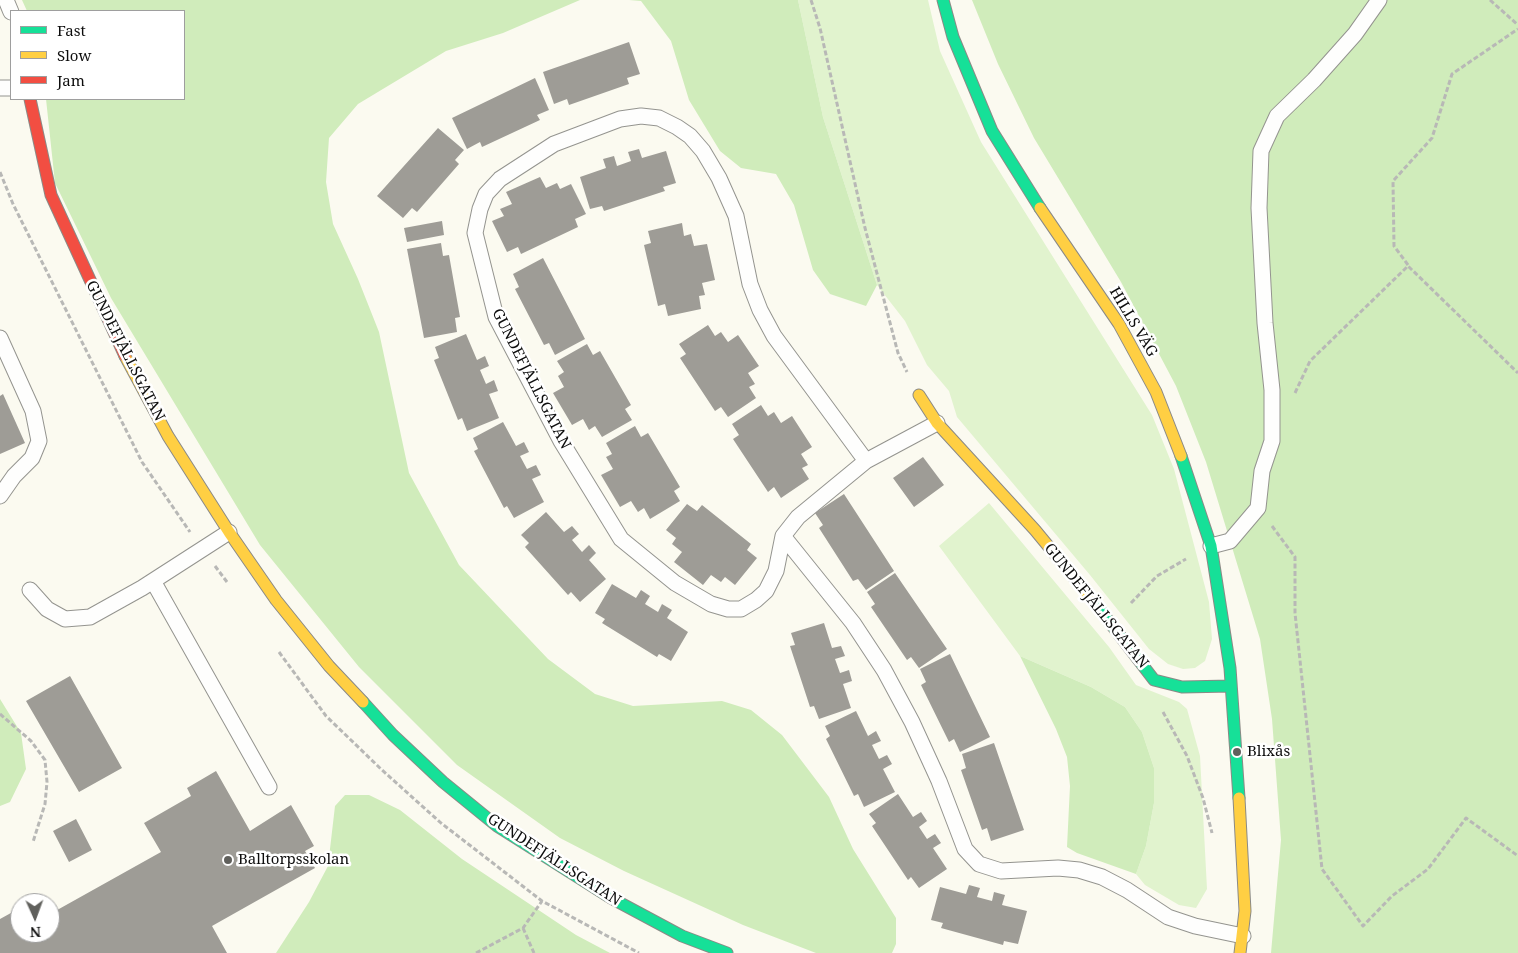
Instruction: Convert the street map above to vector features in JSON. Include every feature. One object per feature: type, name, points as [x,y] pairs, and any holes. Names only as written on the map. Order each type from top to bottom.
[{"type":"street","name":"HILLS VÄG","points":[[943,0],[953,37],[992,131],[1018,176],[1119,324],[1156,392],[1189,476],[1211,546],[1225,628],[1231,686]]},
{"type":"street","name":"GUNDEFJÄLLSGATAN","points":[[30,100],[37,138],[52,195],[72,245],[120,346],[163,428],[229,532],[276,600],[329,666],[393,735],[443,782],[498,826],[566,870],[682,936],[727,953]]},
{"type":"street","name":"GUNDEFJÄLLSGATAN","points":[[919,395],[937,423],[1035,530],[1112,623],[1154,680],[1182,687],[1231,686]]},
{"type":"street","points":[[1231,686],[1237,752],[1245,911],[1240,953]]},
{"type":"lane","points":[[1211,546],[1230,541],[1258,508],[1262,471],[1272,441],[1272,390],[1259,208],[1261,151],[1277,116],[1314,80],[1354,34],[1379,0]]},
{"type":"lane","name":"GUNDEFJÄLLSGATAN","points":[[866,461],[774,336],[760,310],[750,284],[736,216],[719,178],[703,151],[690,136],[659,118],[642,116],[620,118],[554,144],[500,179],[486,194],[480,209],[475,233],[496,317],[560,441],[621,539],[675,583],[711,604],[728,609],[741,609],[766,591],[776,571],[783,536],[798,517],[866,461],[937,423]]},
{"type":"lane","points":[[0,338],[33,411],[39,441],[32,458],[14,476],[0,496]]},
{"type":"lane","points":[[30,590],[46,609],[65,620],[90,617],[153,581],[229,532]]},
{"type":"lane","points":[[783,536],[854,623],[884,670],[912,722],[939,781],[965,849],[979,864],[1001,871],[1058,868],[1079,870],[1110,881],[1168,917],[1195,926],[1243,936]]},
{"type":"lane","points":[[153,581],[269,787]]},
{"type":"path","points":[[811,0],[820,28],[848,162],[888,318],[898,354],[919,395]]},
{"type":"path","points":[[1490,0],[1518,25]]},
{"type":"path","points":[[1518,29],[1452,74],[1432,138],[1393,181],[1394,246],[1408,266],[1518,373]]},
{"type":"path","points":[[0,172],[13,204],[142,462]]},
{"type":"path","points":[[1293,396],[1310,361],[1408,266]]},
{"type":"path","points":[[1258,508],[1295,557],[1296,613],[1322,869],[1363,926],[1392,896],[1428,869],[1466,818],[1518,856]]},
{"type":"path","points":[[1112,623],[1156,576],[1211,546]]},
{"type":"path","points":[[1154,680],[1162,708],[1187,756],[1203,798],[1214,842]]},
{"type":"path","points":[[0,714],[30,740],[45,760],[47,782],[45,804],[33,842]]},
{"type":"path","points":[[476,953],[523,928],[542,901]]},
{"type":"path","points":[[523,928],[534,953]]},
{"type":"green space","points":[[22,0],[580,0],[503,33],[446,51],[358,104],[329,138],[326,182],[333,224],[379,332],[409,473],[459,565],[548,659],[595,694],[633,706],[722,701],[751,710],[782,735],[829,797],[853,849],[896,918],[896,944],[892,953],[816,953],[743,925],[624,871],[560,838],[457,765],[359,667],[260,545],[111,298],[55,183],[46,100],[185,100],[185,10],[27,10]]},
{"type":"green space","points":[[629,0],[798,0],[823,117],[877,285],[866,306],[830,294],[813,270],[794,205],[776,174],[741,168],[720,151],[689,100],[671,41],[641,1]]},
{"type":"green space","points":[[798,0],[928,0],[940,51],[981,142],[1152,415],[1174,469],[1209,602],[1212,639],[1205,661],[1195,668],[1183,669],[1168,664],[1149,649],[1090,575],[957,417],[949,391],[927,365],[905,321],[877,285],[823,117]]},
{"type":"green space","points":[[972,0],[1518,0],[1518,953],[1271,953],[1281,840],[1272,719],[1260,639],[1206,462],[1176,386],[1121,282],[1034,138],[998,64]]},
{"type":"green space","points":[[989,503],[1109,647],[1136,685],[1179,702],[1187,709],[1200,756],[1207,889],[1196,908],[1179,905],[1145,885],[1136,874],[1146,846],[1154,803],[1154,768],[1142,732],[1125,707],[1091,687],[1020,656],[939,546]]},
{"type":"green space","points":[[1020,656],[1091,687],[1125,707],[1142,732],[1154,768],[1154,803],[1146,846],[1136,874],[1077,853],[1067,847],[1070,786],[1067,757],[1056,729]]},
{"type":"green space","points":[[0,699],[21,733],[26,769],[10,802],[0,806]]},
{"type":"green space","points":[[345,795],[369,795],[400,810],[462,859],[576,935],[610,953],[276,953],[309,902],[328,866],[335,806]]},
{"type":"building","points":[[629,42],[640,74],[627,78],[629,84],[569,105],[567,99],[554,104],[543,72]]},
{"type":"building","points":[[535,78],[549,110],[537,115],[540,120],[482,147],[480,142],[467,149],[452,118]]},
{"type":"building","points":[[438,128],[464,150],[455,160],[459,164],[417,212],[412,208],[403,218],[377,196]]},
{"type":"building","points":[[639,149],[642,158],[666,151],[676,183],[663,187],[665,191],[604,211],[602,206],[590,209],[580,177],[606,168],[603,159],[614,156],[617,166],[631,161],[628,152]]},
{"type":"building","points":[[540,177],[546,188],[557,183],[560,189],[571,184],[586,214],[575,219],[578,227],[521,254],[518,247],[507,252],[492,221],[504,216],[500,209],[512,204],[506,192]]},
{"type":"building","points":[[442,221],[444,235],[407,242],[404,228]]},
{"type":"building","points":[[682,223],[684,236],[691,234],[694,246],[707,244],[715,280],[702,283],[705,295],[699,296],[701,309],[668,316],[665,304],[658,306],[644,245],[651,243],[648,231]]},
{"type":"building","points":[[441,243],[443,256],[449,255],[460,317],[455,318],[457,332],[424,338],[407,249]]},
{"type":"building","points":[[543,258],[585,339],[555,355],[549,343],[544,345],[515,289],[519,287],[513,274]]},
{"type":"building","points":[[708,325],[715,336],[721,332],[728,342],[738,335],[759,366],[748,373],[755,384],[749,387],[756,398],[728,417],[721,407],[715,411],[680,358],[686,354],[679,344]]},
{"type":"building","points":[[466,334],[477,360],[485,356],[489,366],[480,370],[486,384],[494,380],[498,391],[489,394],[499,418],[467,431],[462,418],[458,420],[434,360],[439,358],[435,347]]},
{"type":"building","points":[[587,344],[593,355],[600,351],[631,405],[625,409],[632,420],[602,437],[595,426],[589,430],[583,419],[572,425],[553,393],[564,387],[558,376],[564,372],[557,361]]},
{"type":"building","points":[[3,394],[25,443],[0,454],[0,396]]},
{"type":"building","points":[[761,405],[768,416],[774,412],[781,423],[792,416],[812,447],[801,454],[808,465],[802,468],[809,479],[781,498],[774,487],[768,492],[733,439],[739,435],[732,424]]},
{"type":"building","points":[[503,422],[516,446],[524,442],[529,452],[520,456],[527,469],[536,465],[541,475],[532,479],[544,502],[514,518],[507,506],[504,508],[474,451],[478,449],[473,438]]},
{"type":"building","points":[[635,426],[641,437],[648,433],[680,487],[674,491],[680,501],[650,519],[644,508],[638,512],[631,501],[620,507],[601,475],[613,469],[606,457],[612,454],[606,443]]},
{"type":"building","points":[[923,457],[944,485],[914,507],[893,478]]},
{"type":"building","points":[[844,494],[894,571],[866,590],[858,579],[853,581],[819,528],[823,525],[815,513]]},
{"type":"building","points":[[687,504],[697,511],[702,505],[751,544],[747,550],[757,558],[735,585],[725,577],[721,582],[711,575],[703,585],[674,562],[682,552],[672,544],[676,538],[666,530]]},
{"type":"building","points":[[546,512],[564,532],[572,526],[579,534],[572,540],[582,552],[589,545],[596,553],[589,560],[606,579],[580,602],[571,592],[568,595],[525,547],[529,543],[521,535]]},
{"type":"building","points":[[895,573],[947,649],[919,668],[911,657],[907,660],[871,607],[875,604],[867,592]]},
{"type":"building","points":[[612,584],[636,598],[641,590],[650,596],[645,604],[658,612],[662,604],[672,610],[667,618],[688,632],[671,661],[659,654],[657,657],[602,623],[605,619],[595,613]]},
{"type":"building","points":[[824,623],[832,648],[841,646],[845,656],[835,659],[840,673],[849,670],[852,681],[843,684],[851,708],[819,719],[814,706],[810,707],[790,646],[795,645],[791,633]]},
{"type":"building","points":[[950,654],[990,737],[960,752],[954,739],[949,742],[921,685],[926,682],[920,669]]},
{"type":"building","points":[[70,676],[122,768],[79,792],[26,701]]},
{"type":"building","points":[[856,711],[868,736],[876,731],[881,741],[872,745],[879,759],[887,755],[892,764],[883,769],[895,792],[864,807],[858,794],[854,796],[826,739],[830,736],[825,726]]},
{"type":"building","points":[[994,743],[1024,830],[991,841],[987,828],[982,830],[961,770],[966,768],[962,754]]},
{"type":"building","name":"Balltorpsskolan","points":[[216,771],[250,831],[291,805],[314,846],[305,851],[315,868],[212,926],[227,953],[0,953],[0,919],[10,914],[10,943],[60,943],[60,908],[161,852],[144,823],[191,796],[187,788]]},
{"type":"building","points":[[898,794],[913,817],[921,812],[927,821],[919,827],[927,839],[935,834],[941,843],[933,848],[947,869],[919,888],[911,877],[908,880],[872,826],[876,823],[869,814]]},
{"type":"building","points":[[76,819],[92,850],[69,862],[53,831]]},
{"type":"building","points":[[969,885],[980,888],[977,897],[992,901],[994,892],[1005,895],[1002,905],[1027,911],[1018,944],[1004,941],[1003,945],[941,928],[943,923],[931,920],[940,887],[966,894]]},
{"type":"traffic: fast","points":[[943,0],[953,37],[992,131],[1040,208]]},
{"type":"traffic: fast","points":[[1181,456],[1211,546],[1230,668],[1239,798]]},
{"type":"traffic: fast","points":[[1091,598],[1154,680],[1182,687],[1231,686]]},
{"type":"traffic: fast","points":[[363,702],[393,735],[443,782],[497,826],[611,898],[682,936],[727,953]]},
{"type":"traffic: slow","points":[[1040,208],[1119,324],[1156,392],[1181,456]]},
{"type":"traffic: slow","points":[[125,356],[168,436],[229,532],[276,600],[329,666],[363,702]]},
{"type":"traffic: slow","points":[[919,395],[937,423],[1035,530],[1091,598]]},
{"type":"traffic: slow","points":[[1239,798],[1245,911],[1240,953]]},
{"type":"traffic: jam","points":[[30,100],[51,195],[125,356]]},
{"type":"place","name":"Blixås","points":[[1237,752]]},
{"type":"place","name":"Balltorpsskolan","points":[[228,860]]}]
